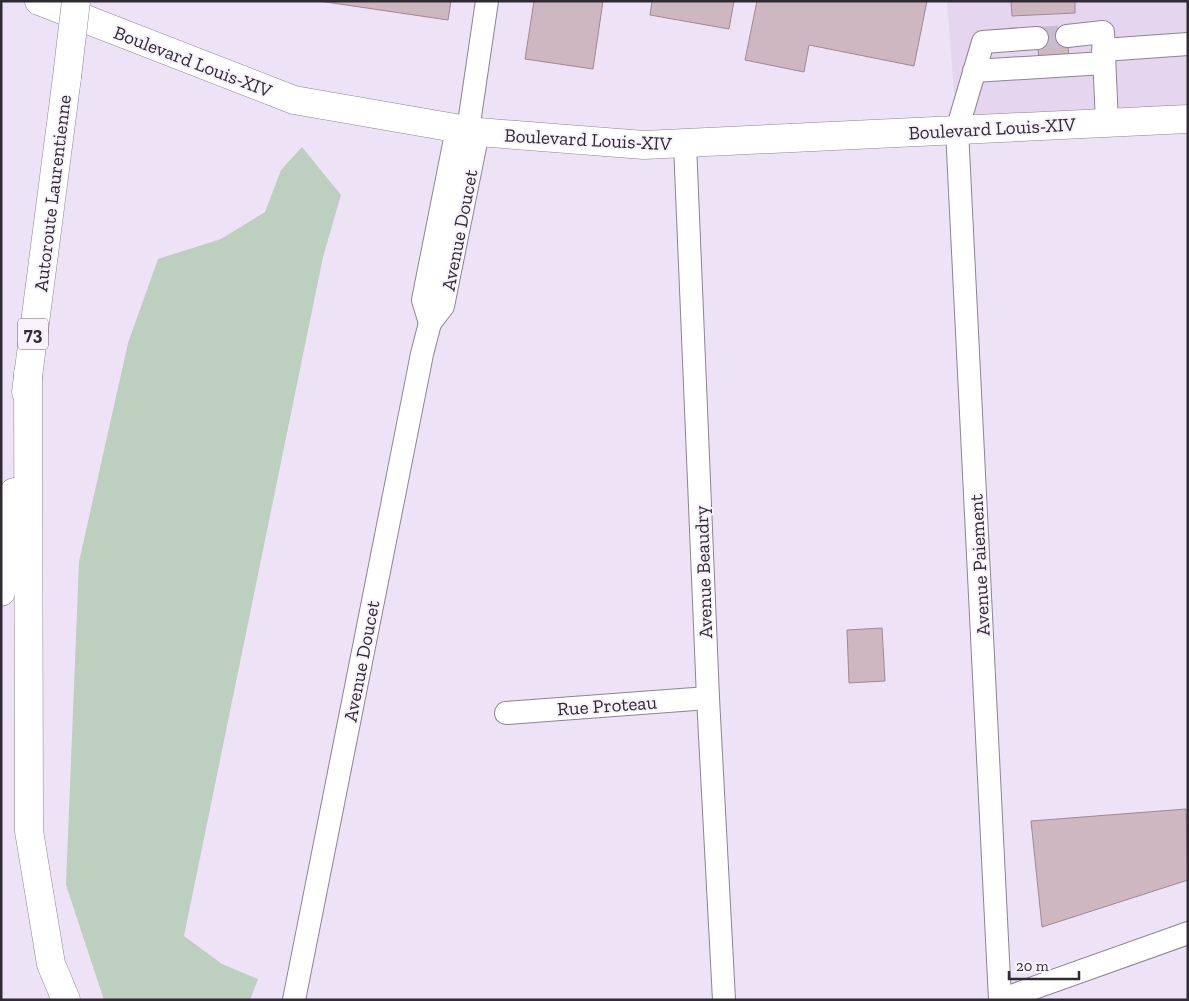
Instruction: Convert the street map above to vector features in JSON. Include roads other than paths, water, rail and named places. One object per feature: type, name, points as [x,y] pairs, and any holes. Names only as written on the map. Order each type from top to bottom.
[{"type":"main road","name":"Boulevard Louis-XIV","points":[[39,1],[294,100],[468,130],[644,145],[1188,119]]},
{"type":"main road","name":"Autoroute Laurentienne","points":[[1,592],[76,1]]},
{"type":"main road","points":[[28,374],[29,831],[51,964],[66,1000]]},
{"type":"street","name":"Avenue Doucet","points":[[294,1000],[420,364],[430,323],[444,306],[487,1]]},
{"type":"street","points":[[1067,36],[1103,32],[1107,123]]},
{"type":"street","name":"Avenue Paiement","points":[[1000,1000],[957,130],[983,42],[1037,38]]},
{"type":"street","points":[[974,71],[1188,44]]},
{"type":"street","name":"Avenue Beaudry","points":[[685,144],[708,698],[724,1000]]},
{"type":"street","name":"Rue Proteau","points":[[506,713],[708,698]]},
{"type":"street","points":[[1000,1000],[1188,933]]},
{"type":"tunnel","points":[[1037,38],[1067,36]]}]
